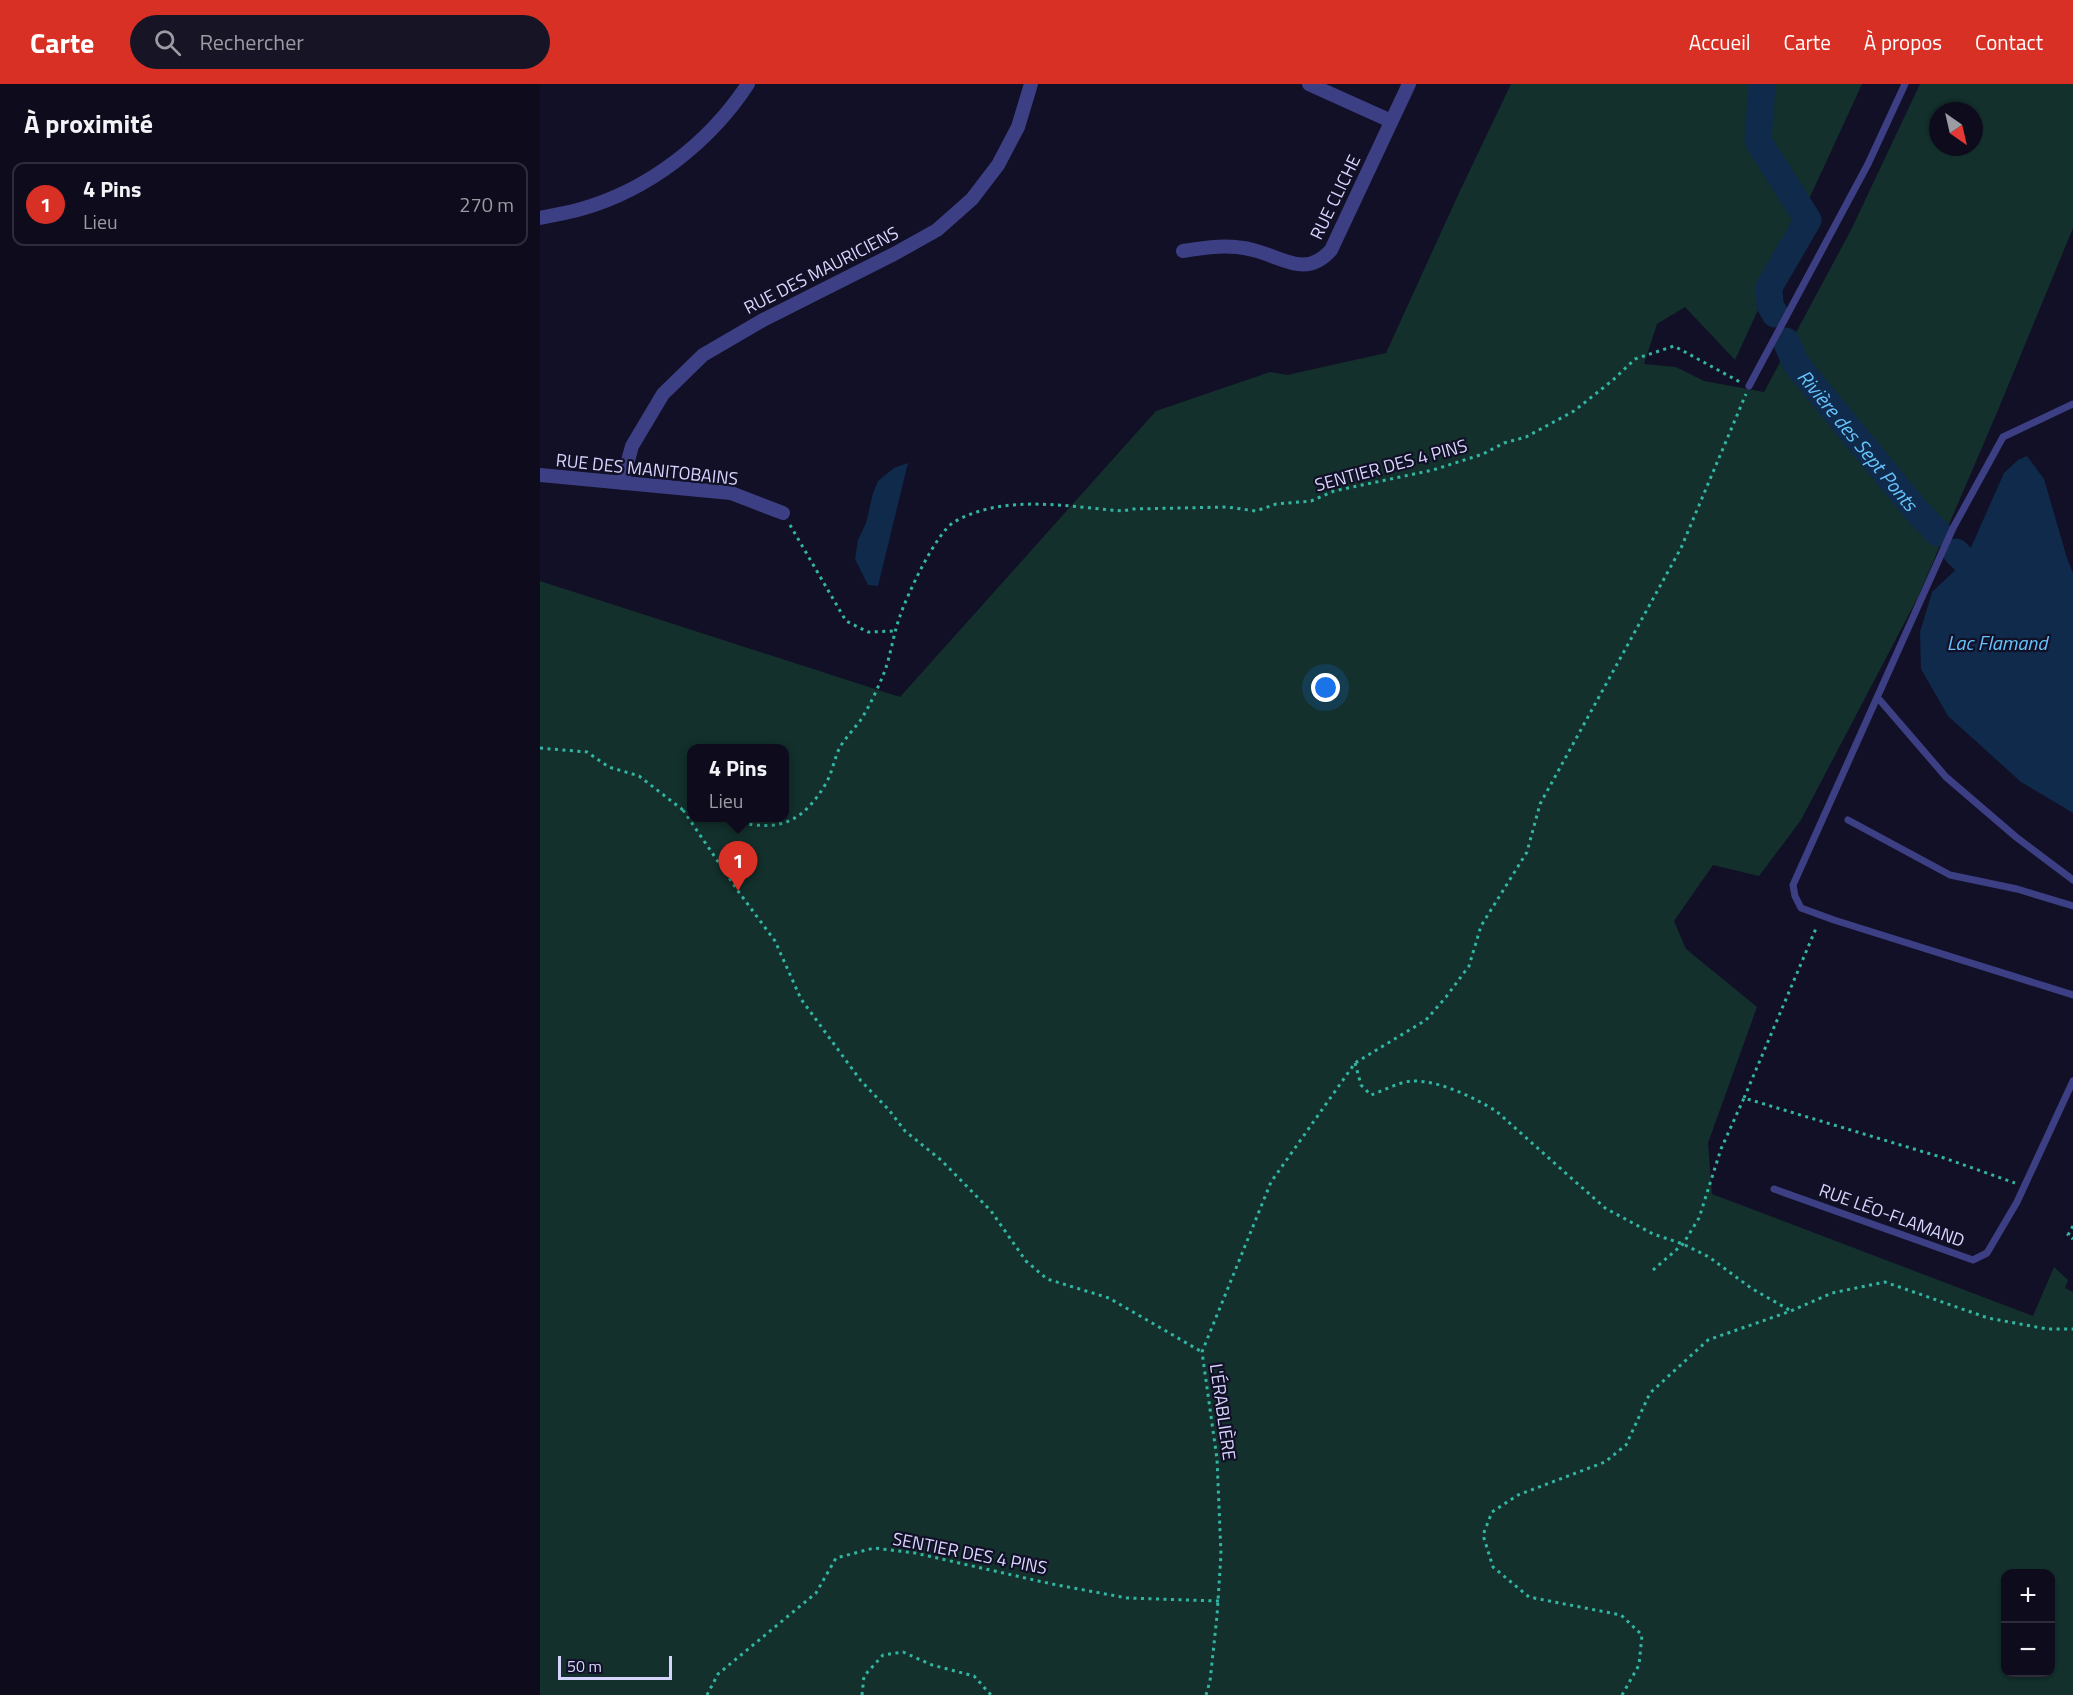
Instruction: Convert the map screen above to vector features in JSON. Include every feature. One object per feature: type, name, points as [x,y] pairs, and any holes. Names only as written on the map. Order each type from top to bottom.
[{"type":"street","points":[[540,218],[582,209],[621,194],[657,175],[704,138],[748,84]]},
{"type":"street","name":"RUE DES MAURICIENS","points":[[622,483],[632,446],[663,394],[703,355],[763,320],[937,230],[972,199],[998,165],[1018,128],[1031,84]]},
{"type":"street","points":[[1309,84],[1391,121]]},
{"type":"street","name":"RUE CLICHE","points":[[1183,250],[1222,246],[1254,250],[1298,264],[1309,265],[1323,260],[1331,250],[1409,84]]},
{"type":"street","name":"RUE DES MANITOBAINS","points":[[540,475],[731,493],[783,513]]},
{"type":"lane","points":[[1749,386],[1868,164],[1905,84]]},
{"type":"lane","points":[[2073,404],[2003,437],[1953,528],[1793,885],[1800,908],[2073,995]]},
{"type":"lane","points":[[1878,699],[1946,777],[2016,837],[2073,880]]},
{"type":"lane","points":[[1848,820],[1950,875],[2017,889],[2073,906]]},
{"type":"lane","name":"RUE LÉO-FLAMAND","points":[[1774,1189],[1973,1260],[1987,1253],[2017,1202],[2073,1081]]},
{"type":"path","name":"SENTIER DES 4 PINS","points":[[789,821],[802,813],[825,785],[840,747],[868,707],[884,673],[900,614],[937,540],[951,524],[995,506],[1020,504],[1123,511],[1227,507],[1256,511],[1276,504],[1311,501],[1334,491],[1433,470],[1526,437],[1574,411],[1635,359],[1674,346],[1749,386]]},
{"type":"path","points":[[1749,386],[1681,548],[1540,804],[1527,852],[1481,926],[1469,966],[1426,1020],[1355,1063],[1361,1084],[1371,1095],[1410,1081],[1450,1089],[1477,1099],[1496,1111],[1605,1208],[1653,1234],[1683,1244],[1709,1257],[1751,1288],[1791,1311]]},
{"type":"path","points":[[783,513],[846,621],[868,632],[895,631]]},
{"type":"path","points":[[540,748],[587,752],[609,767],[639,776],[682,810],[687,817]]},
{"type":"path","points":[[682,810],[687,811]]},
{"type":"path","points":[[690,822],[776,941],[801,999],[861,1081],[889,1110],[905,1131],[941,1160],[991,1211],[1026,1261],[1047,1279],[1109,1298],[1202,1352]]},
{"type":"path","name":"SENTIER DES 4 PINS","points":[[740,822],[760,826],[788,822]]},
{"type":"path","points":[[1653,1270],[1683,1244],[1699,1218],[1721,1149],[1822,916]]},
{"type":"path","name":"L'ÉRABLIÈRE","points":[[1206,1695],[1210,1681],[1219,1601],[1221,1554],[1217,1459],[1202,1352],[1270,1182],[1355,1063]]},
{"type":"path","points":[[1744,1098],[1944,1158],[2016,1183],[2017,1202]]},
{"type":"path","points":[[2073,1226],[2068,1235],[2073,1239]]},
{"type":"path","points":[[1622,1695],[1639,1665],[1642,1635],[1621,1615],[1529,1597],[1493,1567],[1483,1535],[1492,1512],[1518,1495],[1605,1462],[1626,1445],[1650,1393],[1708,1340],[1791,1311],[1832,1293],[1886,1282],[1988,1318],[2047,1329],[2073,1329]]},
{"type":"path","name":"SENTIER DES 4 PINS","points":[[707,1695],[718,1674],[816,1593],[836,1558],[874,1548],[915,1553],[1126,1598],[1219,1601]]},
{"type":"path","points":[[862,1695],[864,1676],[882,1655],[903,1652],[932,1665],[974,1676],[991,1695]]},
{"type":"green space","points":[[1511,84],[1862,84],[1735,360],[1685,307],[1657,324],[1644,364],[1676,367],[1704,381],[1764,392],[1851,230],[1920,84],[2073,84],[2073,228],[1918,597],[1801,820],[1759,876],[1713,865],[1674,921],[1686,949],[1757,1007],[1708,1143],[1712,1194],[2033,1316],[2054,1267],[2068,1280],[2065,1288],[2073,1292],[2073,1695],[540,1695],[540,581],[900,697],[1156,411],[1270,372],[1287,375],[1386,353]]},
{"type":"water","name":"Lac Flamand","points":[[2027,456],[2044,479],[2073,573],[2073,813],[2021,782],[1948,716],[1921,669],[1920,632],[1932,592],[1965,561],[2004,473],[2018,460]]},
{"type":"water","points":[[908,463],[878,586],[868,585],[855,559],[858,540],[866,523],[873,493],[878,481],[894,468]]},
{"type":"waterway","name":"Rivière des Sept Ponts","points":[[1762,84],[1758,141],[1808,220],[1769,287],[1770,305],[1775,314]]},
{"type":"waterway","name":"Rivière des Sept Ponts","points":[[1786,341],[1796,364],[1916,510],[1938,533]]},
{"type":"waterway","name":"Rivière des Sept Ponts","points":[[1956,552],[1965,561],[1984,590]]},
{"type":"place","name":"4 Pins","points":[[738,891]]}]
